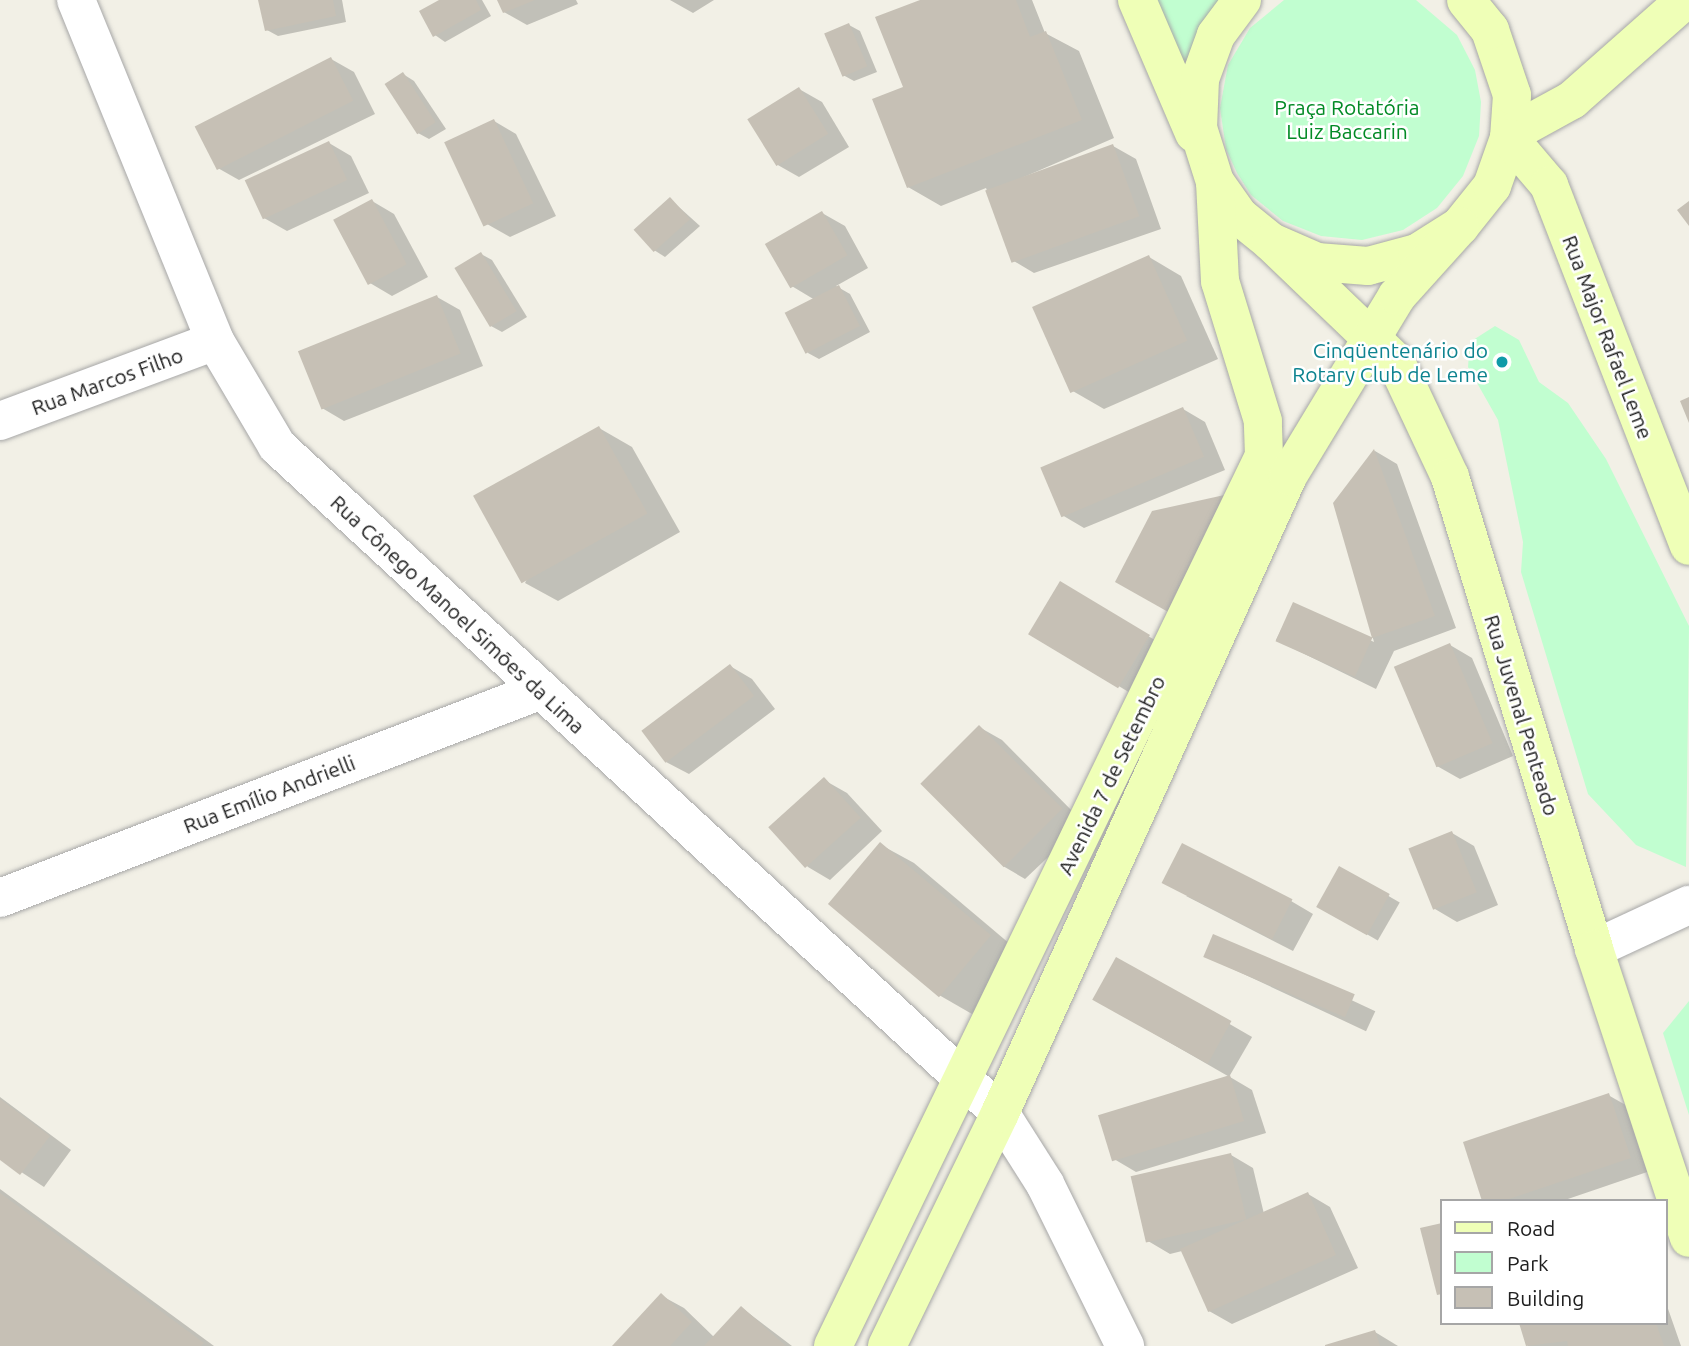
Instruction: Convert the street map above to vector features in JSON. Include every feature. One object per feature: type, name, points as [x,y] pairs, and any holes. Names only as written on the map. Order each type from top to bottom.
[{"type":"street","name":"Rua Cônego Manoel Simões da Lima","points":[[76,0],[215,341],[277,446],[539,691],[1000,1113],[1045,1184],[1125,1346]]},
{"type":"street","points":[[1137,0],[1209,167],[1239,216],[1271,242],[1317,262],[1368,266],[1417,254],[1460,226],[1492,186],[1510,136],[1512,95],[1503,57],[1499,0]]},
{"type":"street","points":[[1209,167],[1198,128],[1200,79],[1216,35],[1242,0]]},
{"type":"street","points":[[1466,0],[1490,30],[1503,57]]},
{"type":"street","points":[[1510,136],[1572,100],[1685,0]]},
{"type":"street","name":"Rua Major Rafael Leme","points":[[1510,136],[1549,185],[1689,546]]},
{"type":"street","name":"Avenida 7 de Setembro","points":[[833,1346],[964,1081],[1264,456],[1263,421],[1220,281],[1209,167]]},
{"type":"street","name":"Avenida 7 de Setembro","points":[[887,1346],[1000,1113],[1288,475],[1370,336],[1410,276],[1460,226]]},
{"type":"street","name":"Rua Juvenal Penteado","points":[[1271,242],[1396,362],[1450,477],[1594,950],[1689,1238]]},
{"type":"street","name":"Rua Marcos Filho","points":[[0,421],[215,341]]},
{"type":"street","name":"Rua Emílio Andrielli","points":[[0,898],[539,691]]},
{"type":"street","points":[[1594,950],[1689,905]]},
{"type":"green space","points":[[1140,0],[1237,0],[1180,104]]},
{"type":"green space","name":"Praça Rotatória Luiz Baccarin","points":[[1284,0],[1416,0],[1457,35],[1475,70],[1481,102],[1479,136],[1463,176],[1437,208],[1403,230],[1362,240],[1321,236],[1283,221],[1251,195],[1237,173],[1226,149],[1220,108],[1228,65],[1250,28]]},
{"type":"green space","points":[[1495,326],[1519,340],[1539,382],[1568,403],[1606,459],[1689,626],[1686,867],[1636,845],[1588,794],[1521,572],[1523,542],[1498,420],[1468,367],[1470,342]]},
{"type":"green space","points":[[1689,1001],[1689,1115],[1663,1033]]},
{"type":"building","points":[[258,0],[333,0],[336,16],[265,31]]},
{"type":"building","points":[[439,0],[476,0],[481,10],[433,37],[419,11]]},
{"type":"building","points":[[497,0],[535,0],[503,13]]},
{"type":"building","points":[[920,0],[1016,0],[1030,37],[1046,31],[1082,120],[907,188],[872,99],[903,87],[875,17]]},
{"type":"building","points":[[849,23],[867,66],[843,77],[824,34]]},
{"type":"building","points":[[331,57],[353,101],[217,170],[195,126]]},
{"type":"building","points":[[403,72],[436,122],[417,134],[385,84]]},
{"type":"building","points":[[799,87],[828,134],[776,166],[747,119]]},
{"type":"building","points":[[494,119],[533,203],[483,227],[444,142]]},
{"type":"building","points":[[329,141],[347,180],[263,219],[245,180]]},
{"type":"building","points":[[1113,144],[1139,216],[1012,263],[985,191]]},
{"type":"building","points":[[670,197],[690,219],[654,252],[634,230]]},
{"type":"building","points":[[372,199],[407,264],[368,285],[333,220]]},
{"type":"building","points":[[1689,201],[1689,226],[1677,210]]},
{"type":"building","points":[[822,211],[848,255],[790,288],[765,244]]},
{"type":"building","points":[[481,252],[517,311],[490,327],[454,268]]},
{"type":"building","points":[[1149,255],[1187,341],[1070,393],[1032,307]]},
{"type":"building","points":[[839,285],[860,326],[806,354],[785,313]]},
{"type":"building","points":[[437,295],[461,353],[322,410],[298,351]]},
{"type":"building","points":[[1689,397],[1689,423],[1680,401]]},
{"type":"building","points":[[1183,407],[1204,457],[1061,517],[1040,468]]},
{"type":"building","points":[[599,426],[647,513],[522,583],[473,496]]},
{"type":"building","points":[[1374,449],[1435,616],[1372,638],[1333,503]]},
{"type":"building","points":[[1238,492],[1170,613],[1115,582],[1152,511]]},
{"type":"building","points":[[1060,581],[1150,635],[1118,688],[1028,634]]},
{"type":"building","points":[[1293,602],[1372,637],[1355,677],[1276,641]]},
{"type":"building","points":[[1450,643],[1493,743],[1436,767],[1394,667]]},
{"type":"building","points":[[730,664],[754,696],[665,763],[641,731]]},
{"type":"building","points":[[979,725],[1062,808],[1004,867],[920,784]]},
{"type":"building","points":[[824,777],[861,818],[805,868],[768,827]]},
{"type":"building","points":[[1452,831],[1477,892],[1433,910],[1408,849]]},
{"type":"building","points":[[880,842],[991,935],[939,997],[828,904]]},
{"type":"building","points":[[1182,843],[1292,899],[1272,939],[1162,883]]},
{"type":"building","points":[[1339,866],[1390,894],[1367,935],[1316,907]]},
{"type":"building","points":[[1213,934],[1355,994],[1345,1017],[1203,957]]},
{"type":"building","points":[[1116,957],[1231,1021],[1208,1064],[1092,1000]]},
{"type":"building","points":[[1230,1075],[1244,1121],[1112,1161],[1098,1115]]},
{"type":"building","points":[[1609,1093],[1631,1158],[1509,1199],[1481,1199],[1463,1142]]},
{"type":"building","points":[[0,1099],[50,1136],[20,1175],[0,1160]]},
{"type":"building","points":[[1231,1153],[1246,1219],[1146,1242],[1131,1176]]},
{"type":"building","points":[[1308,1192],[1336,1255],[1208,1312],[1180,1249]]},
{"type":"building","points":[[0,1193],[204,1343],[201,1346],[0,1346]]},
{"type":"building","points":[[1440,1223],[1440,1294],[1437,1295],[1420,1228]]},
{"type":"building","points":[[661,1293],[692,1322],[670,1346],[612,1346]]},
{"type":"building","points":[[741,1306],[786,1346],[704,1346]]},
{"type":"building","points":[[1520,1325],[1657,1325],[1664,1346],[1568,1346],[1567,1341],[1526,1346]]},
{"type":"building","points":[[1375,1330],[1380,1346],[1325,1346],[1325,1345]]},
{"type":"place","name":"Cinqüentenário do Rotary Club de Leme","points":[[1502,362]]}]
